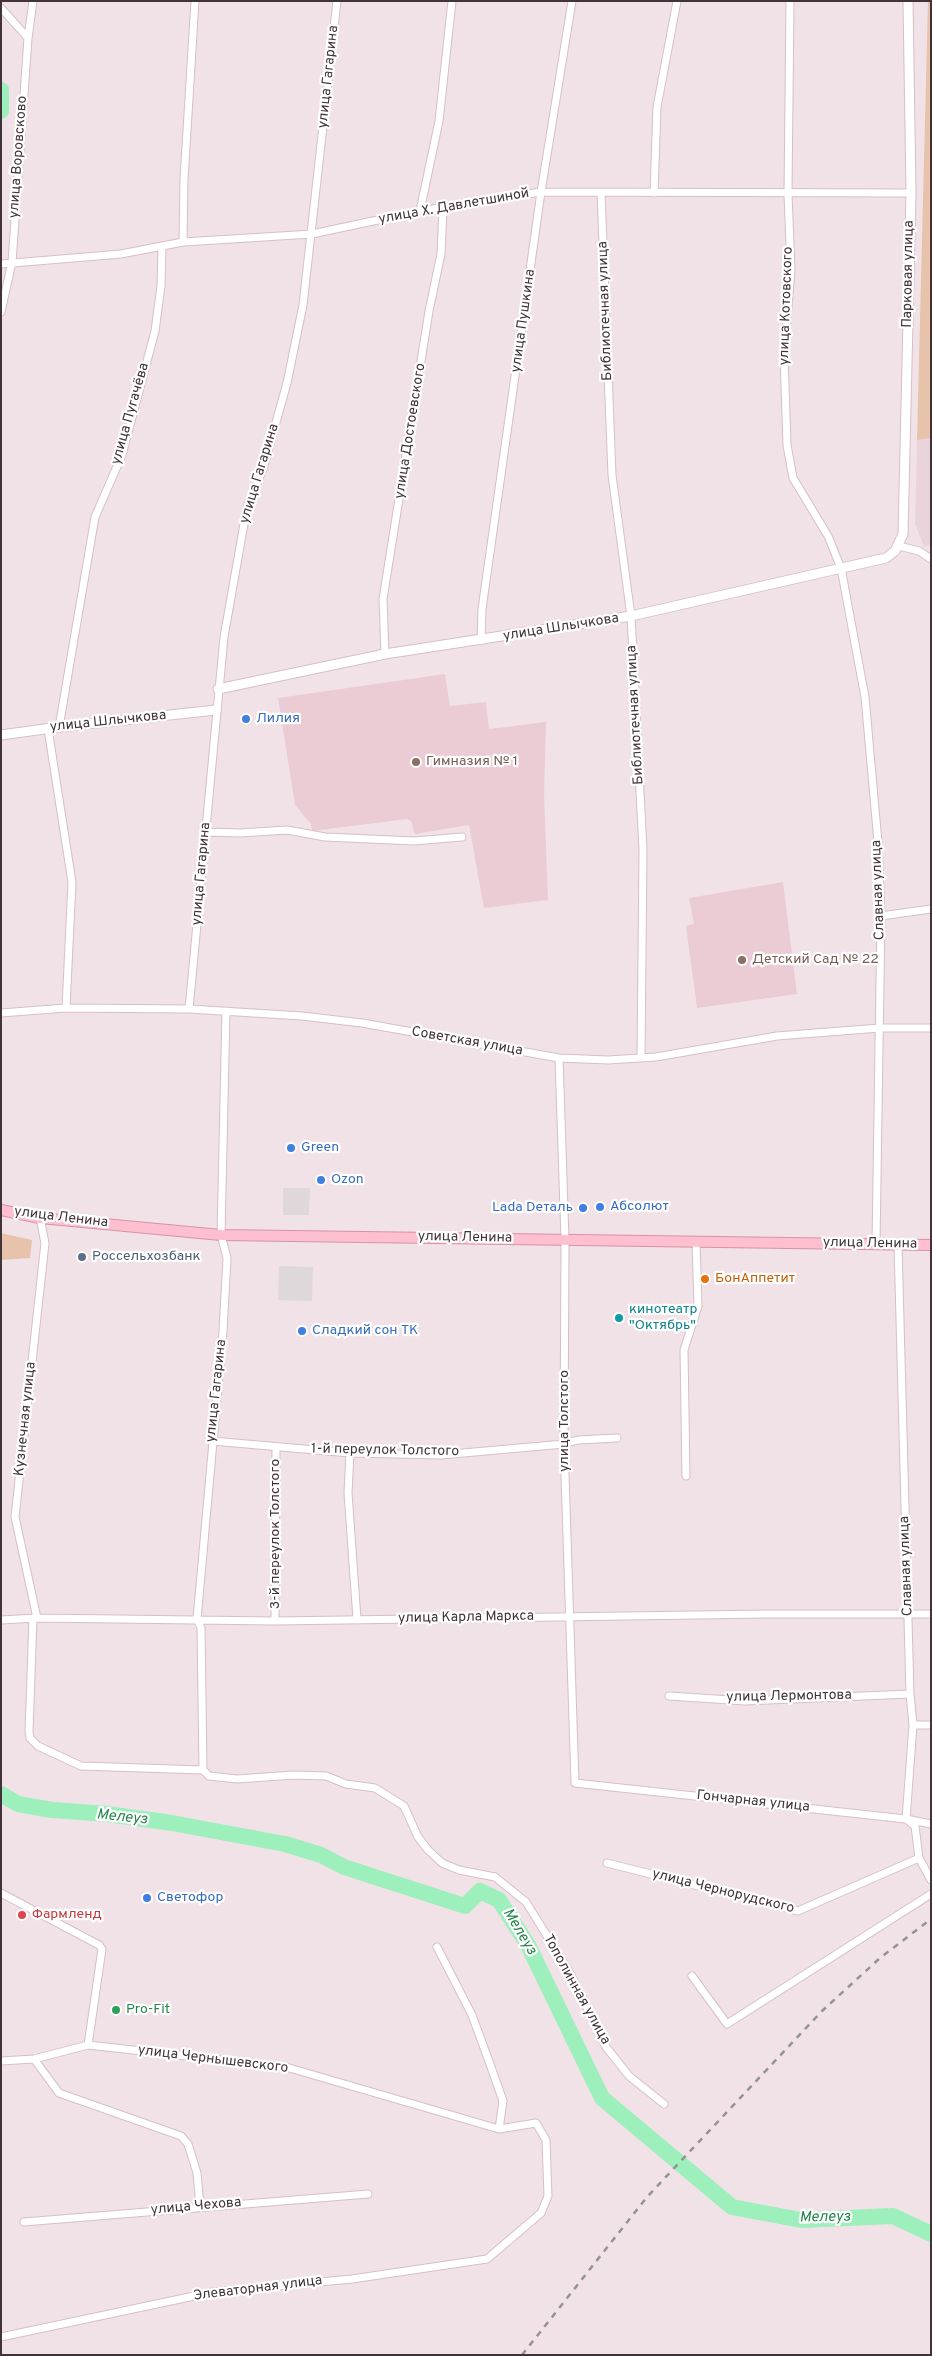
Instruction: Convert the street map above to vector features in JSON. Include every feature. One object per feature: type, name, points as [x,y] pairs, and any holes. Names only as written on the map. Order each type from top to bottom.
[{"type":"main road","name":"улица Ленина","points":[[1,1210],[40,1218],[221,1234],[931,1245]]},
{"type":"street","name":"улица Воровсково","points":[[1,312],[12,262],[28,38],[33,1]]},
{"type":"street","points":[[184,242],[184,180],[195,1]]},
{"type":"street","name":"улица Гагарина","points":[[189,1009],[224,637],[247,507],[263,469],[287,383],[303,305],[337,1]]},
{"type":"street","points":[[420,211],[438,121],[452,1]]},
{"type":"street","name":"улица Пушкина","points":[[480,641],[482,609],[541,192],[572,1]]},
{"type":"street","points":[[654,193],[657,108],[677,1]]},
{"type":"street","name":"улица Котовского","points":[[790,1],[788,194],[791,270],[784,355],[787,445],[793,478],[828,536],[841,568]]},
{"type":"street","name":"Парковая улица","points":[[899,546],[903,534],[911,193],[908,1]]},
{"type":"street","points":[[1,8],[28,38]]},
{"type":"street","name":"улица Х. Давлетшиной","points":[[1,264],[44,262],[121,254],[184,242],[312,234],[420,211],[541,192],[911,193]]},
{"type":"street","name":"Библиотечная улица","points":[[601,193],[612,475],[632,616],[643,850],[641,1058]]},
{"type":"street","name":"улица Достоевского","points":[[385,654],[383,599],[430,311],[442,254],[443,208]]},
{"type":"street","name":"улица Пугачёва","points":[[59,726],[95,517],[122,455],[155,331],[161,286],[162,246]]},
{"type":"street","points":[[899,546],[915,549],[931,559]]},
{"type":"street","name":"улица Шлычкова","points":[[218,689],[385,654],[480,641],[632,616],[886,558],[899,546]]},
{"type":"street","name":"Славная улица","points":[[841,568],[864,697],[878,842],[881,916],[876,1244]]},
{"type":"street","name":"улица Шлычкова","points":[[1,735],[59,726],[216,710]]},
{"type":"street","points":[[48,729],[72,882],[66,1008]]},
{"type":"street","points":[[206,832],[240,833],[287,830],[325,837],[414,841],[462,837]]},
{"type":"street","points":[[881,916],[931,909]]},
{"type":"street","name":"Советская улица","points":[[1,1014],[66,1008],[189,1009],[302,1016],[362,1023],[559,1058],[641,1058],[777,1036],[880,1028],[931,1028]]},
{"type":"street","name":"улица Гагарина","points":[[204,1770],[201,1628],[196,1619],[223,1331],[226,1258],[221,1234],[226,1012]]},
{"type":"street","name":"улица Толстого","points":[[559,1058],[565,1240],[564,1444],[575,1783]]},
{"type":"street","name":"Кузнечная улица","points":[[29,1732],[35,1618],[15,1516],[45,1243],[40,1218]]},
{"type":"street","points":[[686,1476],[684,1350],[698,1306],[696,1241]]},
{"type":"street","name":"Славная улица","points":[[898,1245],[910,1694],[913,1725],[906,1819]]},
{"type":"street","name":"1-й переулок Толстого","points":[[212,1441],[350,1453],[441,1455],[564,1444],[578,1440],[617,1438]]},
{"type":"street","name":"3-й переулок Толстого","points":[[275,1621],[276,1447]]},
{"type":"street","points":[[350,1453],[348,1493],[357,1620]]},
{"type":"street","name":"улица Карла Маркса","points":[[1,1620],[35,1618],[275,1621],[766,1614],[931,1614]]},
{"type":"street","name":"улица Лермонтова","points":[[668,1696],[745,1701],[910,1694]]},
{"type":"street","points":[[913,1725],[931,1725]]},
{"type":"street","name":"Тополинная улица","points":[[29,1732],[30,1738],[38,1746],[81,1766],[204,1770],[209,1776],[237,1779],[294,1774],[326,1776],[346,1784],[375,1788],[404,1806],[418,1837],[442,1863],[459,1870],[495,1877],[526,1902],[570,1973],[606,2047],[629,2076],[664,2104]]},
{"type":"street","name":"Гончарная улица","points":[[575,1783],[906,1819],[931,1824]]},
{"type":"street","points":[[906,1819],[915,1826],[919,1858],[931,1880]]},
{"type":"street","name":"улица Чернорудского","points":[[606,1863],[798,1911],[919,1858]]},
{"type":"street","points":[[1,1893],[99,1945],[102,1950],[88,2045]]},
{"type":"street","points":[[692,1976],[727,2024],[931,1894]]},
{"type":"street","points":[[437,1947],[472,2014],[503,2101],[499,2129]]},
{"type":"street","name":"улица Чернышевского","points":[[1,2061],[34,2059],[88,2045],[286,2067],[499,2129],[536,2123],[546,2140],[548,2196],[541,2213],[487,2259]]},
{"type":"street","points":[[34,2059],[59,2093],[181,2136],[188,2144],[197,2173],[200,2206]]},
{"type":"street","name":"улица Чехова","points":[[24,2222],[200,2206],[368,2194]]},
{"type":"street","name":"Элеваторная улица","points":[[1,2337],[213,2292],[352,2279],[487,2259]]},
{"type":"shaded area","points":[[928,1],[931,1],[931,438],[917,440]]},
{"type":"shaded area","points":[[931,438],[931,545],[924,546],[915,524],[917,440]]},
{"type":"shaded area","name":"Гимназия № 1","points":[[445,674],[450,706],[486,702],[489,729],[546,722],[544,795],[548,900],[484,908],[469,825],[415,834],[411,821],[407,819],[312,831],[311,824],[295,805],[278,698]]},
{"type":"shaded area","name":"Детский Сад № 22","points":[[783,882],[797,994],[697,1008],[686,926],[694,924],[689,898]]},
{"type":"shaded area","points":[[283,1188],[310,1188],[309,1215],[283,1215]]},
{"type":"shaded area","points":[[1,1233],[32,1240],[30,1258],[1,1260]]},
{"type":"shaded area","points":[[279,1266],[313,1267],[312,1301],[278,1300]]},
{"type":"waterway","name":"Мелеуз","points":[[1,90],[1,111]]},
{"type":"waterway","name":"Мелеуз","points":[[1,1794],[18,1804],[52,1810],[107,1814],[172,1823],[285,1844],[321,1855],[344,1867],[465,1906],[480,1891],[499,1900],[528,1945],[602,2098],[732,2207],[801,2220],[893,2216],[931,2234]]},
{"type":"railway","points":[[522,2355],[647,2197],[822,2011],[880,1958],[931,1919]]},
{"type":"place","name":"Лилия","points":[[246,719]]},
{"type":"place","name":"Гимназия № 1","points":[[416,762]]},
{"type":"place","name":"Детский Сад № 22","points":[[742,960]]},
{"type":"place","name":"Green","points":[[291,1148]]},
{"type":"place","name":"Ozon","points":[[321,1180]]},
{"type":"place","name":"Абсолют","points":[[600,1207]]},
{"type":"place","name":"Lada Dеталь","points":[[583,1208]]},
{"type":"place","name":"Россельхозбанк","points":[[82,1257]]},
{"type":"place","name":"БонАппетит","points":[[705,1279]]},
{"type":"place","name":"кинотеатр \"Октябрь\"","points":[[619,1318]]},
{"type":"place","name":"Сладкий сон ТК","points":[[302,1331]]},
{"type":"place","name":"Светофор","points":[[147,1898]]},
{"type":"place","name":"Фармленд","points":[[22,1915]]},
{"type":"place","name":"Pro-Fit","points":[[116,2010]]}]
